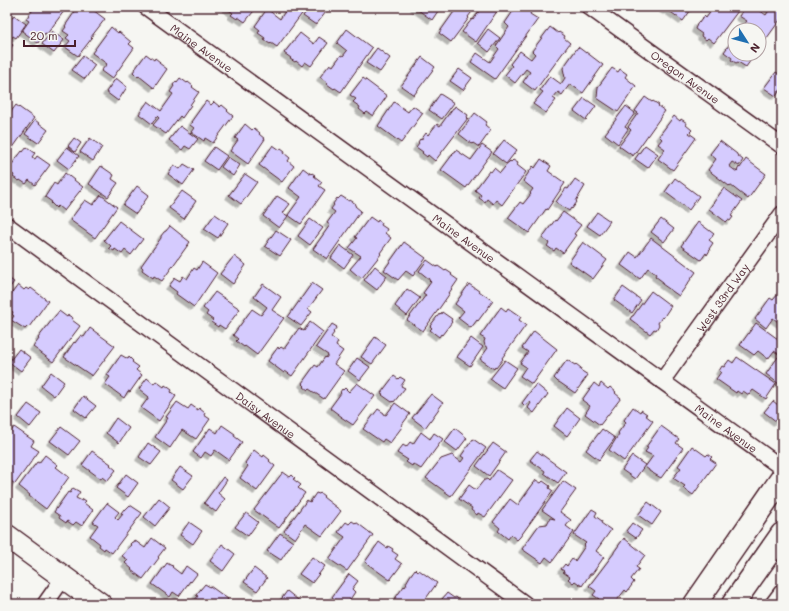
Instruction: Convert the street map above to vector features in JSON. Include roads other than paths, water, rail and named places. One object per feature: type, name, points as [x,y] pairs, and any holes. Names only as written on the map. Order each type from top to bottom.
[{"type":"main road","points":[[694,604],[782,478]]},
{"type":"main road","points":[[733,604],[782,534]]},
{"type":"main road","points":[[7,536],[100,604]]},
{"type":"street","name":"Maine Avenue","points":[[146,7],[782,468]]},
{"type":"street","name":"Oregon Avenue","points":[[589,7],[782,146]]},
{"type":"street","name":"West 33rd Way","points":[[662,381],[782,214]]},
{"type":"street","name":"Daisy Avenue","points":[[7,224],[525,604]]},
{"type":"street","points":[[45,604],[64,577]]},
{"type":"street","points":[[773,604],[782,592]]}]
